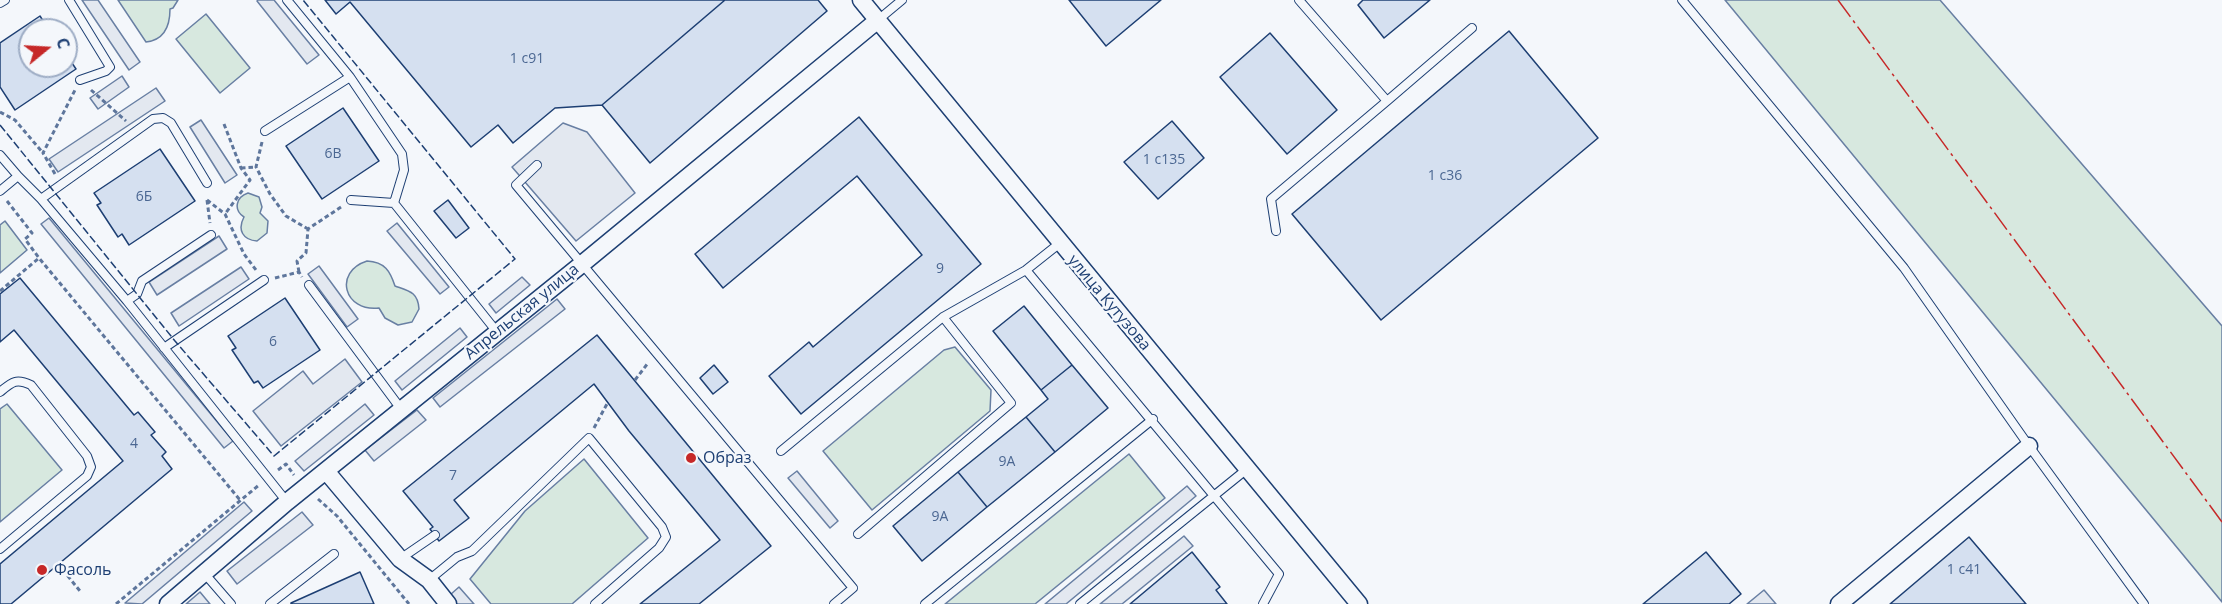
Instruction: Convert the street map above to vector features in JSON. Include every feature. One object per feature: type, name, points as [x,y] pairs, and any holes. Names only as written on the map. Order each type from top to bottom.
[{"type":"street","name":"улица Кутузова","points":[[861,0],[1359,604]]},
{"type":"street","name":"Апрельская улица","points":[[168,604],[287,502],[582,264],[878,20]]},
{"type":"street","points":[[1839,604],[2029,446]]},
{"type":"street","points":[[326,471],[400,559],[429,580],[448,604]]},
{"type":"lane","points":[[0,3],[4,0]]},
{"type":"lane","points":[[69,0],[110,67],[106,71],[80,81]]},
{"type":"lane","points":[[287,0],[351,77],[402,154],[404,170],[394,203]]},
{"type":"lane","points":[[878,20],[902,0]]},
{"type":"lane","points":[[1299,0],[1387,101]]},
{"type":"lane","points":[[1682,0],[1904,268],[2144,604]]},
{"type":"lane","points":[[1276,231],[1271,199],[1472,28]]},
{"type":"lane","points":[[265,131],[351,77]]},
{"type":"lane","points":[[41,199],[60,183],[153,119],[163,118],[171,123],[207,183]]},
{"type":"lane","points":[[0,155],[41,199],[127,302],[287,502]]},
{"type":"lane","points":[[537,165],[516,185],[853,588],[834,604]]},
{"type":"lane","points":[[0,191],[18,176]]},
{"type":"lane","points":[[351,200],[394,203],[497,332]]},
{"type":"lane","points":[[127,302],[137,294],[142,281],[211,235]]},
{"type":"lane","points":[[781,451],[943,317],[1026,270],[1060,243]]},
{"type":"lane","points":[[1026,270],[1153,419],[1280,574],[1263,604]]},
{"type":"lane","points":[[164,348],[264,280]]},
{"type":"lane","points":[[309,285],[401,409]]},
{"type":"lane","points":[[858,534],[1011,403],[943,317]]},
{"type":"lane","points":[[0,392],[11,383],[21,380],[31,385],[87,456],[91,467],[87,476],[0,549]]},
{"type":"lane","points":[[925,604],[1153,419]]},
{"type":"lane","points":[[429,580],[457,557],[472,551],[589,438],[663,527],[666,537],[659,548],[595,604]]},
{"type":"lane","points":[[1080,604],[1247,469]]},
{"type":"lane","points":[[400,559],[435,535]]},
{"type":"lane","points":[[270,604],[334,554]]},
{"type":"lane","points":[[205,574],[231,604]]},
{"type":"path","points":[[43,153],[80,81],[137,130]]},
{"type":"path","points":[[0,112],[15,120],[43,153],[60,183]]},
{"type":"path","points":[[224,124],[241,168],[250,180],[225,214]]},
{"type":"path","points":[[265,131],[256,167],[270,194],[286,216],[308,229]]},
{"type":"path","points":[[241,168],[256,167]]},
{"type":"path","points":[[207,183],[211,235]]},
{"type":"path","points":[[0,191],[32,232],[25,239],[39,258],[240,500]]},
{"type":"path","points":[[207,200],[225,214],[244,254],[264,280],[298,272]]},
{"type":"path","points":[[308,229],[351,200]]},
{"type":"path","points":[[308,229],[306,253],[297,261],[298,272],[309,285]]},
{"type":"path","points":[[0,291],[39,258]]},
{"type":"path","points":[[635,380],[656,354]]},
{"type":"path","points":[[589,438],[608,402]]},
{"type":"path","points":[[116,604],[286,464]]},
{"type":"path","points":[[305,488],[337,516],[409,604]]},
{"type":"path","points":[[58,564],[80,591]]},
{"type":"shaded area","points":[[82,0],[98,0],[140,62],[129,70]]},
{"type":"shaded area","points":[[118,0],[178,0],[170,9],[169,21],[162,35],[146,42]]},
{"type":"shaded area","points":[[258,0],[274,0],[319,55],[307,64]]},
{"type":"shaded area","points":[[1725,0],[1940,0],[2222,326],[2222,602]]},
{"type":"shaded area","points":[[206,14],[250,68],[220,93],[176,39]]},
{"type":"shaded area","points":[[122,76],[129,87],[98,109],[90,98]]},
{"type":"shaded area","points":[[156,88],[165,101],[58,172],[49,159]]},
{"type":"shaded area","points":[[201,120],[237,175],[225,183],[190,127]]},
{"type":"shaded area","points":[[563,123],[587,132],[635,193],[576,241],[512,167]]},
{"type":"shaded area","points":[[248,193],[259,197],[262,207],[260,213],[268,221],[267,233],[257,241],[248,239],[241,230],[244,217],[238,211],[237,204],[241,197]]},
{"type":"shaded area","points":[[49,218],[233,441],[224,448],[41,224]]},
{"type":"shaded area","points":[[5,221],[27,250],[0,273],[0,225]]},
{"type":"shaded area","points":[[397,223],[449,287],[440,294],[387,231]]},
{"type":"shaded area","points":[[219,236],[227,249],[157,295],[149,282]]},
{"type":"shaded area","points":[[367,261],[382,265],[389,272],[395,286],[415,296],[419,309],[412,322],[398,325],[385,318],[379,308],[367,308],[351,298],[347,290],[350,274],[356,266]]},
{"type":"shaded area","points":[[319,266],[358,319],[347,327],[308,274]]},
{"type":"shaded area","points":[[241,267],[249,279],[179,326],[171,313]]},
{"type":"shaded area","points":[[522,277],[530,285],[496,313],[489,304]]},
{"type":"shaded area","points":[[557,299],[565,309],[440,407],[433,398]]},
{"type":"shaded area","points":[[460,328],[467,337],[402,390],[395,381]]},
{"type":"shaded area","points":[[955,347],[991,390],[990,411],[872,510],[823,451],[944,350]]},
{"type":"shaded area","points":[[345,359],[362,382],[281,446],[253,411],[303,371],[313,384]]},
{"type":"shaded area","points":[[7,404],[62,470],[0,522],[0,409]]},
{"type":"shaded area","points":[[365,404],[374,415],[304,471],[295,461]]},
{"type":"shaded area","points":[[417,410],[426,420],[374,461],[365,450]]},
{"type":"shaded area","points":[[1129,454],[1165,498],[1035,604],[945,604]]},
{"type":"shaded area","points":[[584,459],[648,538],[572,604],[491,604],[470,579],[525,511]]},
{"type":"shaded area","points":[[797,471],[838,521],[830,528],[788,478]]},
{"type":"shaded area","points":[[1187,486],[1196,496],[1066,604],[1045,604]]},
{"type":"shaded area","points":[[244,502],[252,511],[142,604],[125,603]]},
{"type":"shaded area","points":[[302,512],[313,525],[237,584],[227,571]]},
{"type":"shaded area","points":[[1184,536],[1193,546],[1122,604],[1100,604]]},
{"type":"shaded area","points":[[459,587],[474,604],[457,604],[450,595]]},
{"type":"shaded area","points":[[1764,590],[1776,604],[1747,604]]},
{"type":"shaded area","points":[[200,592],[210,604],[186,604]]},
{"type":"building","points":[[325,0],[725,0],[602,105],[555,108],[513,143],[498,125],[471,147],[350,2],[336,14]]},
{"type":"building","points":[[725,0],[818,0],[827,11],[650,163],[602,105]]},
{"type":"building","points":[[1069,0],[1161,0],[1106,46]]},
{"type":"building","points":[[1363,0],[1430,0],[1384,38],[1358,5]]},
{"type":"building","points":[[18,31],[18,78],[63,78],[15,110],[0,87],[0,43]]},
{"type":"building","points":[[1509,31],[1598,138],[1381,320],[1292,214]]},
{"type":"building","points":[[1270,33],[1337,110],[1287,154],[1220,77]]},
{"type":"building","points":[[343,108],[379,161],[322,199],[286,146]]},
{"type":"building","points":[[859,117],[981,264],[801,414],[769,376],[809,342],[813,347],[922,255],[857,176],[723,288],[695,254]]},
{"type":"building","points":[[1172,121],[1204,158],[1158,199],[1124,162]]},
{"type":"building","points":[[160,149],[195,201],[129,245],[122,234],[118,237],[97,205],[101,203],[94,193]]},
{"type":"building","points":[[448,200],[469,228],[456,238],[434,211]]},
{"type":"building","points":[[20,278],[134,415],[138,412],[155,432],[151,435],[166,452],[162,456],[172,469],[11,604],[0,604],[0,564],[123,461],[14,330],[0,342],[0,294]]},
{"type":"building","points":[[285,298],[320,350],[263,388],[258,381],[254,383],[232,350],[236,348],[228,336]]},
{"type":"building","points":[[1024,306],[1072,365],[1041,390],[993,331]]},
{"type":"building","points":[[597,335],[771,546],[699,604],[640,604],[720,540],[629,431],[594,384],[454,500],[469,518],[439,541],[430,529],[433,527],[403,491]]},
{"type":"building","points":[[714,365],[728,382],[713,394],[700,378]]},
{"type":"building","points":[[1072,365],[1108,408],[1055,452],[1026,417],[1048,399],[1041,390]]},
{"type":"building","points":[[1026,417],[1055,452],[987,507],[958,472]]},
{"type":"building","points":[[958,472],[987,507],[922,561],[893,526]]},
{"type":"building","points":[[1969,537],[2026,604],[1890,604]]},
{"type":"building","points":[[1192,552],[1220,587],[1216,590],[1227,604],[1130,604]]},
{"type":"building","points":[[1706,552],[1741,594],[1729,604],[1643,604]]},
{"type":"building","points":[[360,572],[374,604],[291,604],[291,603]]},
{"type":"fence","points":[[0,125],[175,341],[274,456],[515,259],[303,0]]},
{"type":"power","points":[[1838,0],[2222,522]]},
{"type":"place","name":"Образ","points":[[691,458]]},
{"type":"place","name":"Фасоль","points":[[42,570]]}]
